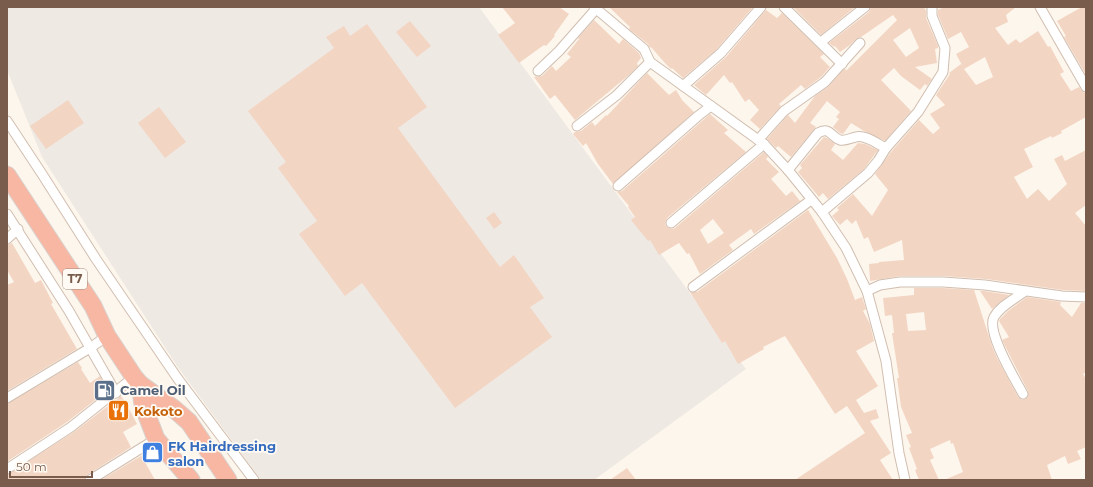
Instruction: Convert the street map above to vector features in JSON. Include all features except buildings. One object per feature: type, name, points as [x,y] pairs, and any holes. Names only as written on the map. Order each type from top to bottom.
[{"type":"highway","name":"T7","points":[[7,175],[93,306],[107,336],[137,380],[189,422],[228,480]]},
{"type":"highway","name":"T7","points":[[137,380],[143,405],[153,431],[186,478]]},
{"type":"highway","points":[[153,431],[162,411],[173,408]]},
{"type":"street","points":[[683,86],[721,53],[761,7]]},
{"type":"street","points":[[784,7],[842,64]]},
{"type":"street","points":[[820,42],[865,7]]},
{"type":"street","points":[[822,212],[848,192],[868,173],[886,148],[918,112],[943,72],[945,48],[932,16],[932,7]]},
{"type":"street","points":[[1040,7],[1086,87]]},
{"type":"street","points":[[538,71],[559,51],[595,8],[644,49],[650,62],[761,142],[788,170],[822,212],[846,248],[867,291],[886,361],[899,452],[905,480]]},
{"type":"street","points":[[671,223],[761,142],[784,111],[818,87],[860,44]]},
{"type":"street","points":[[577,126],[617,95],[650,62]]},
{"type":"street","points":[[618,186],[711,106]]},
{"type":"street","points":[[7,121],[96,259],[169,367],[254,480]]},
{"type":"street","points":[[788,170],[818,133],[823,130],[828,131],[839,140],[847,140],[857,136],[864,137],[886,148]]},
{"type":"street","points":[[693,287],[811,200]]},
{"type":"street","points":[[7,214],[69,311],[116,393]]},
{"type":"street","points":[[7,239],[18,230]]},
{"type":"street","points":[[867,291],[880,285],[890,283],[914,282],[985,285],[1062,296],[1086,297]]},
{"type":"street","points":[[1023,394],[996,341],[992,328],[993,318],[998,312],[1025,291]]},
{"type":"street","points":[[7,398],[90,348],[107,336]]},
{"type":"street","points":[[7,469],[71,427],[116,393],[137,380]]},
{"type":"street","points":[[90,480],[153,431]]},
{"type":"shaded area","points":[[7,7],[479,7],[746,369],[594,480],[261,480],[177,366],[42,157],[7,70]]},
{"type":"place","name":"Camel Oil","points":[[105,390]]},
{"type":"place","name":"Kokoto","points":[[119,411]]},
{"type":"place","name":"FK Hairdressing salon","points":[[153,453]]}]
